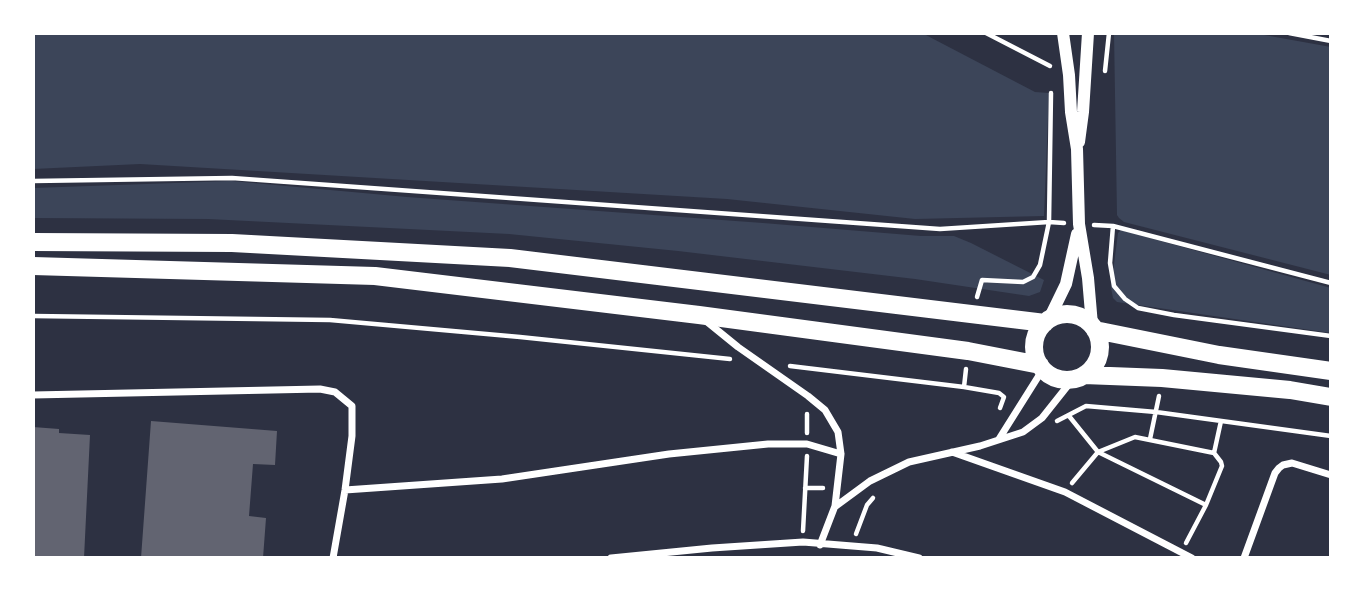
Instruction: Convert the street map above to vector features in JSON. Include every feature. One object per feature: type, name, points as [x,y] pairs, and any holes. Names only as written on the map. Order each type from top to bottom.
[{"type":"highway","points":[[33,242],[232,243],[510,258],[1047,321]]},
{"type":"highway","points":[[33,267],[375,276],[968,351],[1041,367],[1057,378],[1162,378],[1290,390],[1331,397]]},
{"type":"highway","points":[[1041,367],[1034,347],[1039,330],[1047,321],[1062,314],[1075,315],[1094,328],[1100,349],[1092,368],[1079,377]]},
{"type":"highway","points":[[1094,328],[1219,355],[1331,371]]},
{"type":"street","points":[[1063,33],[1077,149],[1079,224],[1094,328]]},
{"type":"street","points":[[1077,149],[1083,112],[1088,33]]},
{"type":"street","points":[[1047,321],[1066,285],[1079,224]]},
{"type":"street","points":[[699,316],[825,410],[838,432],[841,454],[835,506],[820,545]]},
{"type":"street","points":[[999,439],[1041,367]]},
{"type":"street","points":[[835,506],[889,470],[909,462],[1017,435],[1034,425],[1079,377]]},
{"type":"street","points":[[33,395],[320,389],[335,392],[352,406],[352,436],[333,558]]},
{"type":"street","points":[[345,490],[502,479],[669,454],[755,445],[807,444],[841,454]]},
{"type":"street","points":[[951,452],[1065,492],[1192,558]]},
{"type":"street","points":[[1244,558],[1279,468],[1292,463],[1331,475]]},
{"type":"street","points":[[611,558],[803,542],[877,548],[919,558]]},
{"type":"path","points":[[986,33],[1051,67]]},
{"type":"path","points":[[1289,33],[1331,41]]},
{"type":"path","points":[[1050,57],[1051,75]]},
{"type":"path","points":[[972,313],[982,280],[1023,282],[1034,276],[1040,265],[1049,222],[1051,89]]},
{"type":"path","points":[[33,181],[232,178],[940,229],[1049,222],[1113,226],[1331,283]]},
{"type":"path","points":[[1113,226],[1111,263],[1114,286],[1125,299],[1138,308],[1331,336]]},
{"type":"path","points":[[33,316],[330,320],[761,363],[999,393],[1004,397],[997,415],[1009,424]]},
{"type":"path","points":[[1150,439],[1162,378]]},
{"type":"path","points":[[1048,426],[1086,406],[1156,412],[1331,436]]},
{"type":"path","points":[[803,542],[807,413]]},
{"type":"path","points":[[1069,416],[1098,452],[1206,505]]},
{"type":"path","points":[[1214,453],[1221,421]]},
{"type":"path","points":[[1065,492],[1098,452],[1135,436],[1214,453],[1222,461],[1222,466],[1206,505],[1181,552]]},
{"type":"path","points":[[852,547],[867,505],[877,494]]},
{"type":"shaded area","points":[[33,33],[922,33],[1035,92],[1049,93],[1044,216],[915,219],[727,199],[140,164],[33,169]]},
{"type":"shaded area","points":[[1114,33],[1253,33],[1331,47],[1331,275],[1124,222],[1119,218]]},
{"type":"shaded area","points":[[231,181],[407,197],[921,236],[954,236],[1044,280],[1040,292],[1029,296],[915,279],[509,234],[208,219],[33,218],[33,188]]},
{"type":"shaded area","points":[[1121,230],[1331,288],[1331,333],[1117,302],[1113,298],[1111,288],[1118,233]]},
{"type":"building","points":[[151,421],[277,431],[275,465],[253,464],[249,516],[266,518],[263,558],[141,558]]},
{"type":"building","points":[[33,427],[59,429],[59,433],[90,435],[84,558],[33,558]]}]
